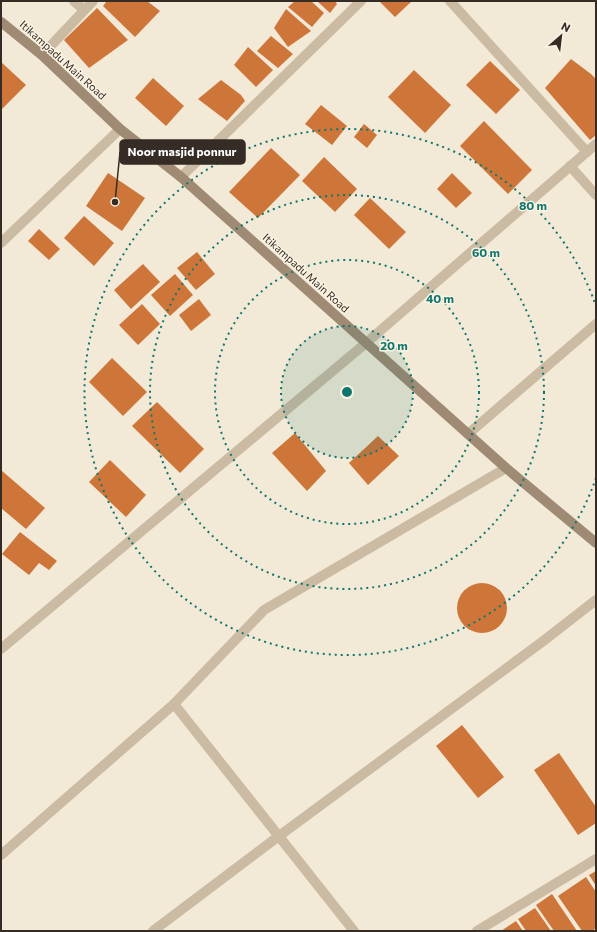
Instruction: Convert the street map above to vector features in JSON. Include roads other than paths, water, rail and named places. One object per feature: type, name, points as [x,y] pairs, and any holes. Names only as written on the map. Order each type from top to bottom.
[{"type":"street","points":[[74,1],[84,10]]},
{"type":"street","points":[[42,55],[93,1]]},
{"type":"street","points":[[181,177],[361,1]]},
{"type":"street","points":[[450,1],[587,152]]},
{"type":"street","name":"Itikampadu Main Road","points":[[1,22],[42,55],[120,129],[181,177],[506,468],[596,543]]},
{"type":"street","points":[[1,243],[120,129]]},
{"type":"street","points":[[1,649],[366,343],[596,144]]},
{"type":"street","points":[[570,166],[596,195]]},
{"type":"street","points":[[468,434],[596,324]]},
{"type":"street","points":[[1,855],[174,704],[264,610],[506,468]]},
{"type":"street","points":[[153,931],[542,642],[596,600]]},
{"type":"street","points":[[174,704],[354,931]]},
{"type":"street","points":[[477,931],[596,859]]},
{"type":"place","name":"Noor masjid ponnur","points":[[115,202]]}]
